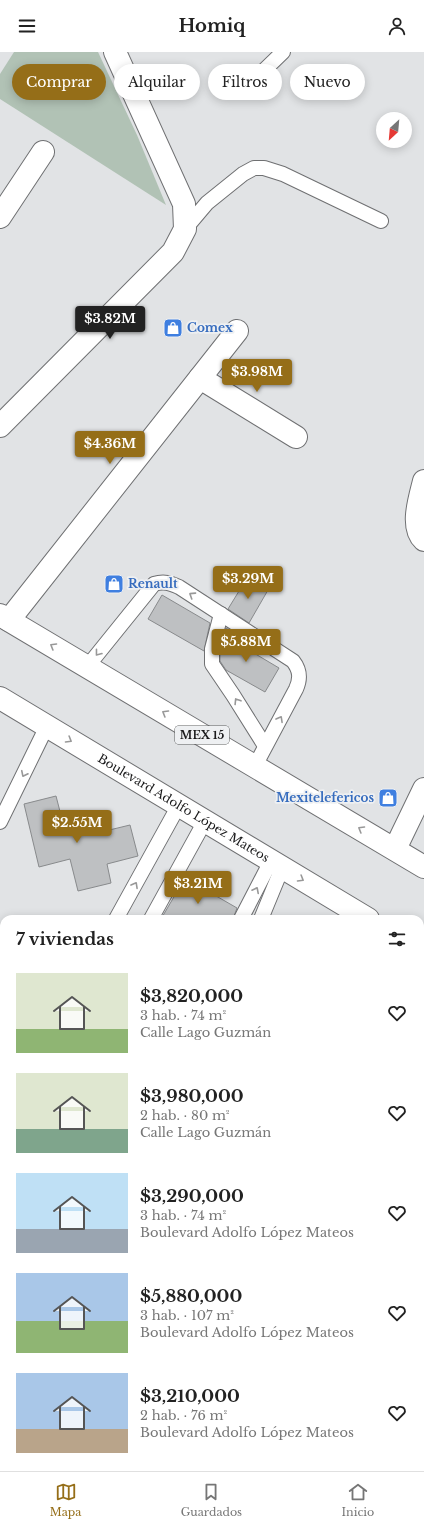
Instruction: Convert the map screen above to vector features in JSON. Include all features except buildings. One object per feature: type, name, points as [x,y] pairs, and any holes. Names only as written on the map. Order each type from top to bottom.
[{"type":"street","points":[[0,426],[173,252],[184,229],[184,204],[115,52]]},
{"type":"street","points":[[0,217],[42,152]]},
{"type":"street","points":[[4,617],[237,331]]},
{"type":"street","points":[[200,378],[296,437]]},
{"type":"street","points":[[424,481],[417,510],[417,529],[420,536],[424,540]]},
{"type":"street","name":"MEX 15","points":[[4,617],[424,867]]},
{"type":"street","name":"Boulevard Adolfo López Mateos","points":[[0,698],[361,915]]},
{"type":"street","points":[[395,849],[424,789]]},
{"type":"lane","points":[[271,64],[283,52]]},
{"type":"lane","points":[[184,229],[207,204],[243,174],[254,168],[264,168],[283,174],[381,221]]},
{"type":"lane","points":[[87,666],[154,584],[165,582],[179,587],[293,660],[300,672],[299,683],[254,766]]},
{"type":"lane","points":[[221,614],[212,649],[212,664],[234,695],[265,746]]},
{"type":"lane","points":[[0,822],[47,726]]},
{"type":"lane","points":[[118,915],[179,805]]},
{"type":"lane","points":[[153,915],[205,821]]},
{"type":"lane","points":[[244,915],[277,864]]},
{"type":"lane","points":[[262,915],[277,864]]},
{"type":"green space","points":[[14,52],[98,52],[104,64],[12,64],[12,100],[106,100],[106,69],[114,86],[114,100],[121,100],[166,205],[0,99],[0,74]]},
{"type":"place","name":"Comex","points":[[173,328]]},
{"type":"place","name":"Renault","points":[[114,584]]},
{"type":"place","name":"Mexitelefericos","points":[[388,798]]}]
